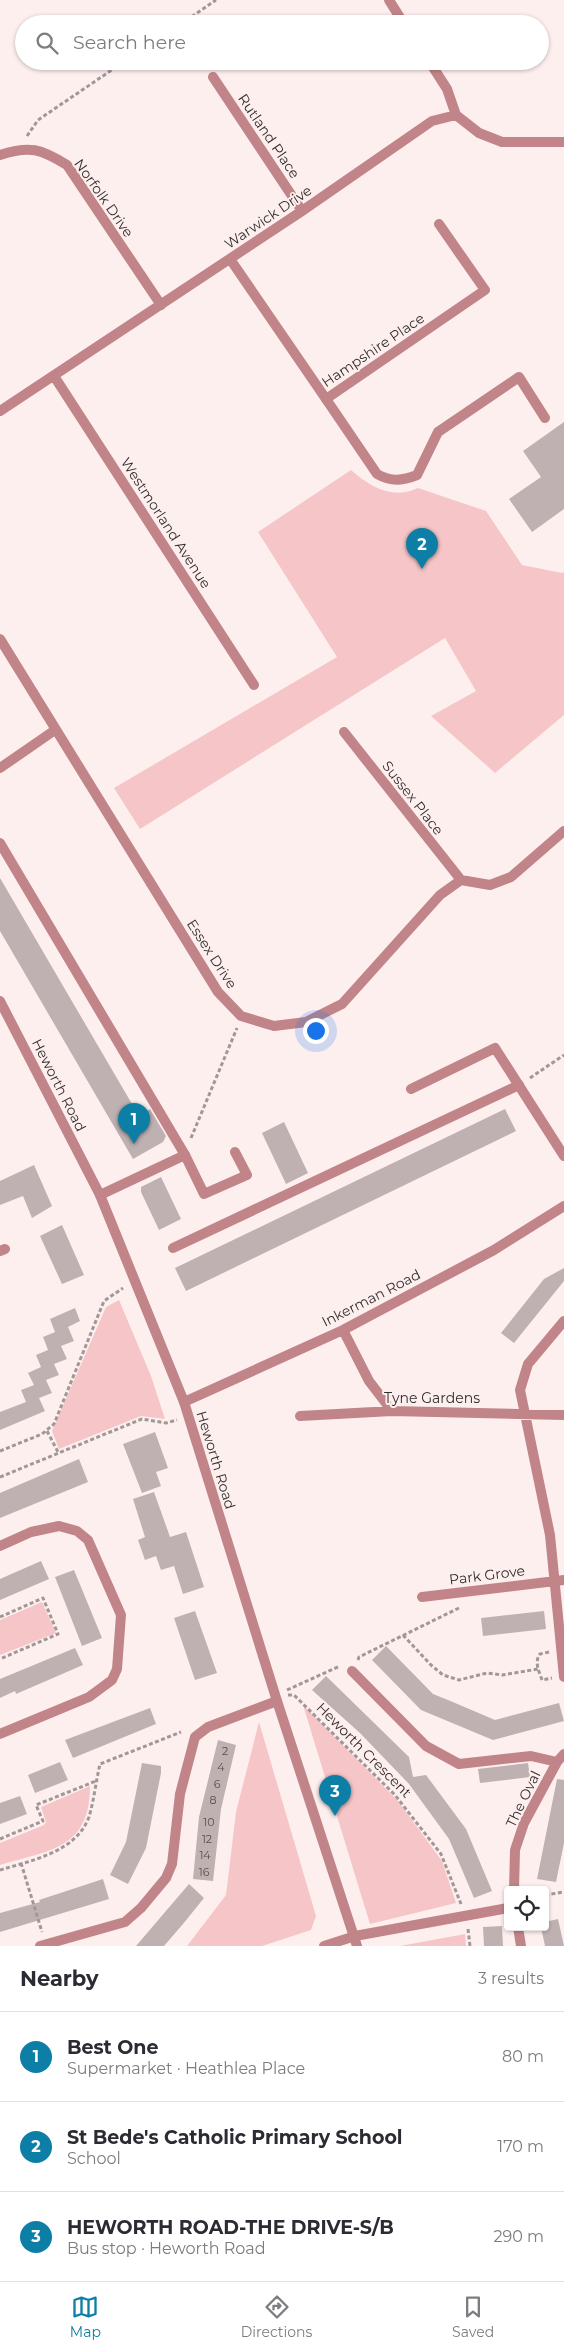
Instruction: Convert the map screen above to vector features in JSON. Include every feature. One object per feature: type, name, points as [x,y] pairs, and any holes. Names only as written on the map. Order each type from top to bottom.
[{"type":"street","points":[[389,0],[398,15]]},
{"type":"street","points":[[434,70],[446,89],[456,115],[479,134],[502,142],[564,142]]},
{"type":"street","name":"Rutland Place","points":[[213,77],[302,211]]},
{"type":"street","name":"Warwick Drive","points":[[0,411],[302,211],[432,121],[456,115]]},
{"type":"street","name":"Norfolk Drive","points":[[0,155],[19,148],[44,151],[67,165],[161,305]]},
{"type":"street","name":"Hampshire Place","points":[[230,259],[326,399],[485,290],[439,224]]},
{"type":"street","name":"Westmorland Avenue","points":[[54,376],[254,685]]},
{"type":"street","points":[[326,399],[376,474],[385,479],[401,481],[417,475],[438,432],[519,377],[545,418]]},
{"type":"street","name":"Essex Drive","points":[[0,639],[218,992],[242,1016],[274,1026],[306,1022],[342,1004],[440,895],[461,880]]},
{"type":"street","points":[[0,768],[55,730]]},
{"type":"street","name":"Sussex Place","points":[[344,732],[461,880]]},
{"type":"street","points":[[461,880],[490,885],[511,877],[564,831]]},
{"type":"street","points":[[0,843],[185,1155],[204,1194],[247,1175],[235,1152]]},
{"type":"street","name":"Heworth Road","points":[[0,1001],[4,1018],[100,1195],[136,1279],[184,1402],[276,1698],[356,1941]]},
{"type":"street","points":[[411,1089],[495,1048],[564,1156]]},
{"type":"street","points":[[172,1248],[519,1085]]},
{"type":"street","points":[[100,1195],[185,1155]]},
{"type":"street","name":"Inkerman Road","points":[[184,1402],[343,1330],[494,1250],[564,1206]]},
{"type":"street","points":[[564,1321],[528,1364],[522,1376],[520,1390],[523,1413],[560,1580],[564,1677]]},
{"type":"street","points":[[343,1330],[369,1381],[392,1411]]},
{"type":"street","name":"Tyne Gardens","points":[[300,1416],[392,1411],[564,1415]]},
{"type":"street","points":[[0,1546],[30,1532],[59,1526],[77,1530],[88,1540],[121,1615],[117,1669],[112,1680],[89,1697],[0,1734]]},
{"type":"street","name":"Park Grove","points":[[422,1597],[560,1580]]},
{"type":"street","points":[[352,1671],[426,1746],[459,1764],[531,1756],[561,1758]]},
{"type":"street","points":[[43,1945],[125,1922],[141,1908],[166,1878],[172,1864],[180,1794],[195,1736],[208,1727],[276,1698]]},
{"type":"street","name":"The Oval","points":[[514,1886],[515,1850],[524,1823],[561,1758]]},
{"type":"street","points":[[324,1946],[356,1941],[504,1909]]},
{"type":"street","points":[[519,1931],[522,1946]]},
{"type":"path","points":[[194,15],[216,0]]},
{"type":"path","points":[[19,148],[38,120],[112,70]]},
{"type":"path","points":[[185,1155],[242,1016]]},
{"type":"path","points":[[519,1085],[564,1055]]},
{"type":"path","points":[[0,1451],[47,1431],[54,1424],[104,1300],[136,1279]]},
{"type":"path","points":[[0,1477],[142,1419],[166,1423],[189,1417]]},
{"type":"path","points":[[47,1431],[58,1452]]},
{"type":"path","points":[[276,1698],[340,1666],[352,1671],[359,1657],[470,1603],[486,1589]]},
{"type":"path","points":[[0,1617],[43,1598],[58,1634],[0,1659]]},
{"type":"path","points":[[403,1635],[430,1666],[443,1675],[459,1680],[487,1673],[502,1675],[538,1670]]},
{"type":"path","name":"Heworth Crescent","points":[[276,1698],[294,1695],[395,1795],[441,1854],[466,1916],[470,1946]]},
{"type":"path","points":[[0,1870],[72,1842],[80,1833],[89,1816],[100,1764],[188,1729],[195,1736]]},
{"type":"path","points":[[0,1839],[42,1821],[36,1805],[96,1781]]},
{"type":"path","points":[[21,1863],[43,1945]]},
{"type":"path","points":[[549,1894],[564,1892]]},
{"type":"shaded area","points":[[351,470],[366,482],[382,490],[400,493],[418,488],[486,511],[522,565],[564,572],[564,715],[495,773],[431,716],[476,691],[445,638],[140,829],[114,788],[337,657],[258,532]]},
{"type":"shaded area","points":[[119,1300],[151,1376],[165,1419],[141,1416],[59,1449],[52,1431],[106,1307]]},
{"type":"shaded area","points":[[42,1602],[56,1633],[0,1655],[0,1620]]},
{"type":"shaded area","points":[[303,1705],[398,1801],[442,1861],[456,1903],[370,1924]]},
{"type":"shaded area","points":[[259,1722],[316,1916],[311,1930],[262,1946],[187,1946],[226,1895],[236,1812]]},
{"type":"shaded area","points":[[90,1786],[88,1807],[83,1823],[75,1835],[64,1844],[50,1850],[0,1865],[0,1843],[44,1825],[46,1822],[41,1807]]},
{"type":"shaded area","points":[[465,1934],[466,1946],[400,1946]]},
{"type":"building","points":[[564,422],[564,509],[532,532],[509,499],[541,477],[523,451]]},
{"type":"building","points":[[0,878],[139,1116],[150,1109],[166,1136],[163,1142],[133,1159],[0,931]]},
{"type":"building","points":[[505,1109],[516,1131],[186,1291],[175,1268]]},
{"type":"building","points":[[284,1122],[308,1173],[286,1184],[262,1133]]},
{"type":"building","points":[[34,1165],[52,1206],[32,1218],[23,1196],[0,1205],[0,1181]]},
{"type":"building","points":[[161,1177],[181,1219],[159,1230],[141,1192],[141,1187]]},
{"type":"building","points":[[62,1225],[84,1275],[62,1284],[40,1236]]},
{"type":"building","points":[[564,1268],[564,1281],[514,1343],[501,1333],[544,1279]]},
{"type":"building","points":[[75,1308],[80,1321],[68,1327],[74,1341],[61,1346],[67,1359],[54,1364],[59,1375],[46,1380],[52,1393],[39,1398],[45,1411],[0,1430],[0,1412],[26,1402],[21,1390],[34,1385],[28,1373],[41,1367],[36,1355],[48,1350],[43,1337],[55,1332],[50,1319]]},
{"type":"building","points":[[155,1432],[168,1468],[156,1472],[161,1486],[142,1493],[123,1444]]},
{"type":"building","points":[[79,1459],[88,1482],[0,1518],[0,1493]]},
{"type":"building","points":[[154,1492],[170,1537],[186,1532],[204,1587],[183,1594],[174,1566],[161,1570],[156,1556],[145,1560],[138,1540],[145,1537],[133,1499]]},
{"type":"building","points":[[41,1561],[49,1579],[0,1600],[0,1579]]},
{"type":"building","points":[[74,1570],[102,1638],[82,1646],[55,1577]]},
{"type":"building","points":[[195,1611],[217,1673],[195,1680],[174,1618]]},
{"type":"building","points":[[544,1611],[546,1629],[483,1636],[481,1618]]},
{"type":"building","points":[[386,1646],[433,1694],[495,1720],[559,1703],[564,1721],[493,1740],[421,1710],[372,1660]]},
{"type":"building","points":[[75,1648],[83,1665],[16,1694],[15,1691],[0,1698],[0,1679]]},
{"type":"building","points":[[326,1676],[409,1757],[413,1777],[426,1775],[466,1829],[492,1891],[474,1898],[449,1839],[409,1784],[360,1733],[312,1690]]},
{"type":"building","points":[[150,1708],[156,1724],[73,1758],[65,1740]]},
{"type":"building","points":[[218,1740],[236,1745],[221,1809],[213,1881],[193,1879],[199,1817]]},
{"type":"building","points":[[60,1762],[68,1780],[35,1793],[28,1775]]},
{"type":"building","points":[[142,1763],[161,1766],[161,1773],[146,1848],[128,1884],[110,1875],[126,1842]]},
{"type":"building","points":[[528,1763],[530,1777],[480,1783],[478,1769]]},
{"type":"building","points":[[557,1779],[564,1780],[564,1843],[556,1882],[537,1879]]},
{"type":"building","points":[[20,1796],[27,1814],[0,1824],[0,1803]]},
{"type":"building","points":[[103,1879],[109,1899],[0,1932],[0,1913],[40,1902],[39,1900]]},
{"type":"building","points":[[189,1884],[204,1898],[183,1924],[164,1946],[136,1946]]},
{"type":"building","points":[[558,1919],[564,1946],[545,1946],[542,1931],[549,1931],[549,1921]]},
{"type":"building","points":[[502,1926],[503,1946],[484,1946],[483,1927]]},
{"type":"place","name":"St Bede's Catholic Primary School","points":[[422,569]]},
{"type":"place","name":"Best One","points":[[134,1144]]},
{"type":"place","name":"HEWORTH ROAD-THE DRIVE-S/B","points":[[335,1816]]}]
